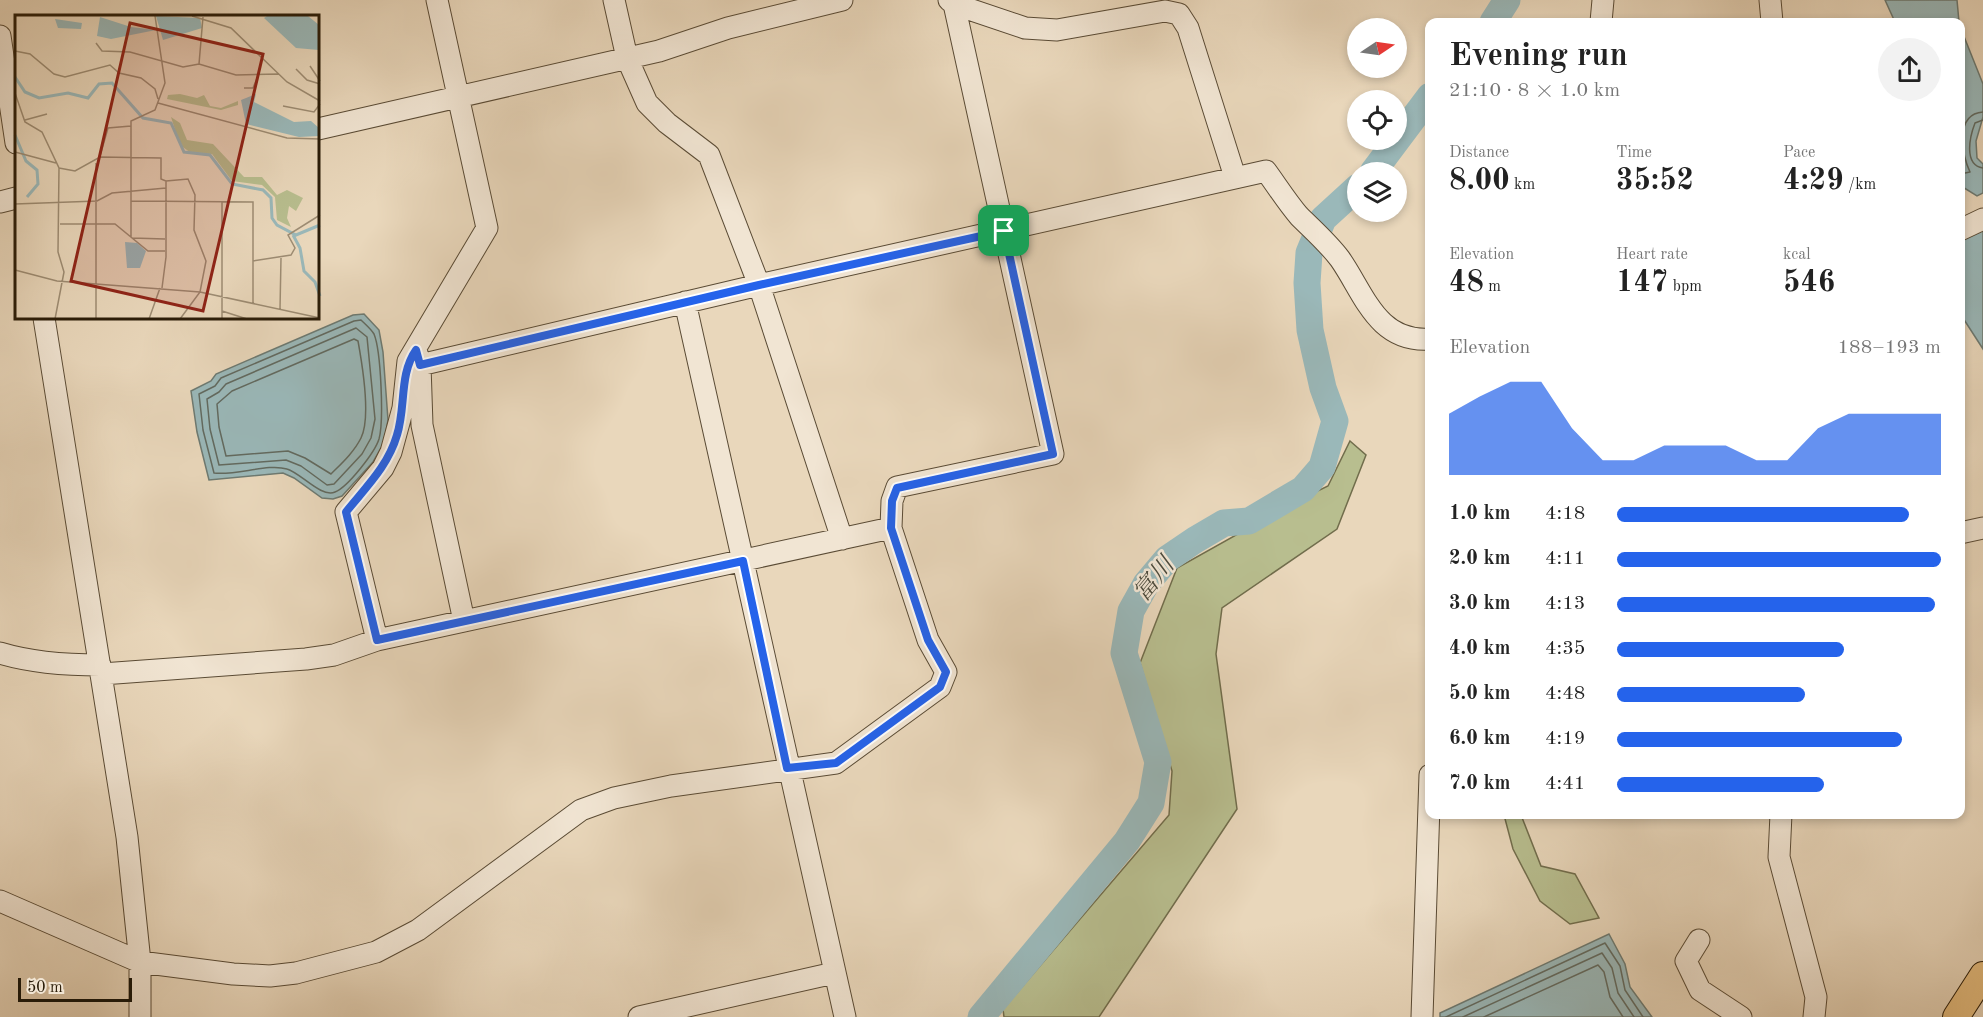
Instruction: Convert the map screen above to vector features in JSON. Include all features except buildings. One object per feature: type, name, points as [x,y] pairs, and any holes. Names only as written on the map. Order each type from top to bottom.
[{"type":"main road","points":[[1956,1017],[1983,975]]},
{"type":"street","points":[[437,0],[487,228],[418,357],[422,425],[464,621]]},
{"type":"street","points":[[614,0],[627,58],[647,103],[667,123],[709,155],[759,285],[842,539]]},
{"type":"street","points":[[320,129],[659,51],[728,28],[842,0]]},
{"type":"street","points":[[1601,18],[1603,0]]},
{"type":"street","points":[[1770,0],[1772,18]]},
{"type":"street","points":[[951,2],[1025,28],[1057,30],[1165,11],[1179,14],[1188,28],[1235,177]]},
{"type":"street","points":[[0,901],[140,962],[233,975],[270,976],[296,973],[376,952],[418,930],[581,810],[614,798],[671,786],[787,768],[836,763],[940,687],[946,672],[928,640],[891,528],[892,501],[897,488],[1053,454],[951,2]]},
{"type":"street","points":[[0,36],[15,136]]},
{"type":"street","points":[[377,640],[346,512],[383,468],[391,452],[401,416],[408,361],[418,357],[685,302],[1266,171],[1299,216],[1340,260],[1369,310],[1393,329],[1414,340],[1425,339]]},
{"type":"street","points":[[0,202],[15,198]]},
{"type":"street","points":[[1965,228],[1983,219]]},
{"type":"street","points":[[685,302],[844,1017]]},
{"type":"street","points":[[44,320],[127,837],[140,962],[140,1017]]},
{"type":"street","points":[[0,653],[22,659],[101,669],[295,660],[334,655],[377,640],[891,528]]},
{"type":"street","points":[[1965,532],[1983,528]]},
{"type":"street","points":[[1422,1017],[1429,819]]},
{"type":"street","points":[[1781,819],[1779,857],[1816,997],[1814,1017]]},
{"type":"street","points":[[1699,940],[1686,961],[1700,990],[1741,1017]]},
{"type":"street","points":[[639,1017],[834,972]]},
{"type":"green space","points":[[1350,441],[1366,455],[1337,529],[1222,608],[1216,654],[1237,809],[1099,1017],[1004,1017],[1003,1009],[1169,815],[1172,771],[1140,663],[1177,568],[1328,486]]},
{"type":"green space","points":[[1505,819],[1523,819],[1541,866],[1575,874],[1599,918],[1570,924],[1540,901],[1513,849]]},
{"type":"water","points":[[1885,0],[1957,0],[1959,18],[1893,18]]},
{"type":"water","points":[[1965,39],[1983,84],[1983,117],[1976,141],[1977,158],[1983,164],[1983,193],[1977,196],[1965,188]]},
{"type":"water","points":[[1983,228],[1983,349],[1965,321],[1965,238]]},
{"type":"water","points":[[364,314],[379,330],[388,420],[384,443],[373,462],[342,496],[333,499],[322,498],[283,473],[209,480],[197,432],[191,391],[211,381],[216,374],[353,315]]},
{"type":"water","points":[[1609,934],[1625,964],[1630,987],[1652,1017],[1440,1017],[1440,1013]]},
{"type":"waterway","name":"富川","points":[[1496,18],[1507,0]]},
{"type":"waterway","name":"富川","points":[[1380,162],[1425,103]]},
{"type":"waterway","name":"富川","points":[[981,1017],[1127,841],[1151,803],[1158,762],[1124,653],[1131,611],[1146,584],[1167,559],[1195,540],[1224,523],[1249,521],[1303,489],[1322,467],[1335,421],[1323,388],[1310,330],[1307,283],[1309,253],[1323,219],[1347,197]]},
{"type":"route","points":[[1004,231],[1053,454],[897,488],[892,501],[891,528],[928,640],[946,672],[940,687],[836,763],[787,768],[743,561],[377,640],[346,512],[383,468],[391,452],[403,408],[408,361],[416,350],[420,365],[759,285],[1004,231]]}]
